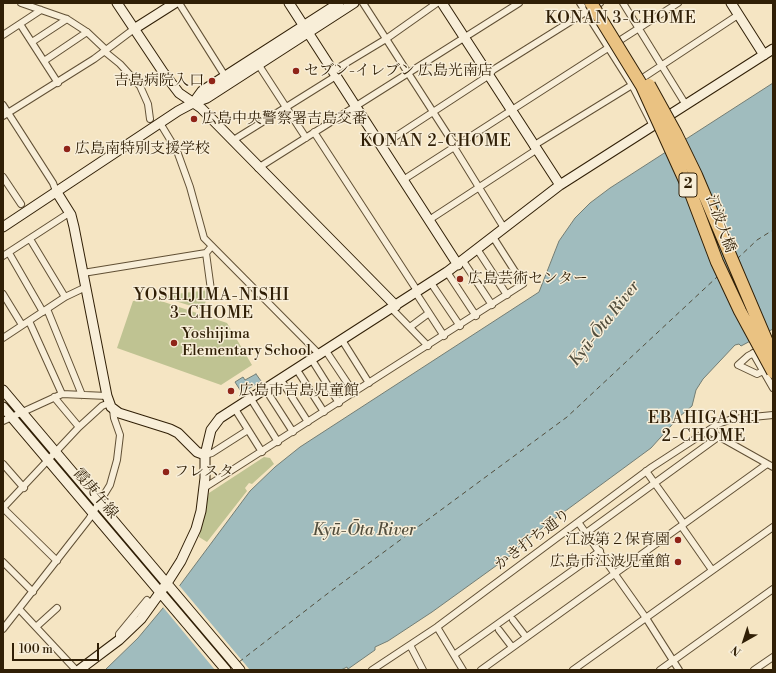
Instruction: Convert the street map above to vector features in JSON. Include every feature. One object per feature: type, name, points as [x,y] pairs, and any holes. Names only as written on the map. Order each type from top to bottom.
[{"type":"highway","points":[[599,3],[653,92],[676,134],[696,175],[773,356]]},
{"type":"highway","name":"江波大橋","points":[[588,7],[645,93],[692,196],[716,262],[768,372]]},
{"type":"street","points":[[21,3],[67,19],[87,32],[140,86],[148,104],[150,119]]},
{"type":"street","points":[[117,3],[175,88],[201,108],[394,307],[428,346]]},
{"type":"street","points":[[5,114],[58,83],[134,29],[175,3]]},
{"type":"street","points":[[179,3],[225,76]]},
{"type":"street","points":[[289,3],[429,220],[492,305]]},
{"type":"street","points":[[3,227],[160,124],[193,103],[207,98],[258,64],[339,3]]},
{"type":"street","points":[[193,103],[202,91],[225,76],[354,3]]},
{"type":"street","points":[[363,3],[455,146],[504,228]]},
{"type":"street","points":[[232,141],[281,109],[286,108],[334,73],[437,3]]},
{"type":"street","points":[[442,3],[510,111],[560,185]]},
{"type":"street","points":[[258,168],[519,3]]},
{"type":"street","points":[[580,3],[588,7],[609,48],[632,85],[653,126]]},
{"type":"street","points":[[381,146],[488,76],[493,70],[588,7],[599,3]]},
{"type":"street","points":[[623,3],[686,104]]},
{"type":"street","points":[[403,180],[678,3]]},
{"type":"street","points":[[730,3],[764,55]]},
{"type":"street","points":[[3,35],[41,10]]},
{"type":"street","points":[[429,220],[535,148],[738,15]]},
{"type":"street","points":[[32,42],[67,19]]},
{"type":"street","points":[[20,24],[58,83]]},
{"type":"street","points":[[44,61],[87,32]]},
{"type":"street","points":[[79,670],[119,640],[164,596],[170,587],[196,529],[204,488],[205,455],[214,424],[220,418],[266,390],[431,283],[478,250],[560,185],[773,49]]},
{"type":"street","points":[[258,64],[306,138]]},
{"type":"street","points":[[3,105],[5,114],[56,191],[69,213],[74,227],[110,403],[120,435],[117,460],[110,485],[99,504],[20,610],[3,630]]},
{"type":"street","points":[[160,124],[177,151],[190,187],[204,238],[323,353],[354,393]]},
{"type":"street","points":[[314,132],[444,336]]},
{"type":"street","points":[[3,177],[21,204]]},
{"type":"street","points":[[3,256],[69,213]]},
{"type":"street","points":[[204,488],[476,316],[523,284],[493,237]]},
{"type":"street","points":[[30,238],[65,297]]},
{"type":"street","points":[[83,273],[206,253],[212,246]]},
{"type":"street","points":[[478,250],[507,295]]},
{"type":"street","points":[[9,253],[45,311],[82,395]]},
{"type":"street","points":[[206,253],[211,290]]},
{"type":"street","points":[[447,272],[476,316]]},
{"type":"street","points":[[431,283],[460,326]]},
{"type":"street","points":[[3,338],[65,297],[86,287]]},
{"type":"street","points":[[3,294],[22,325]]},
{"type":"street","points":[[410,327],[429,313]]},
{"type":"street","points":[[29,321],[62,394]]},
{"type":"street","points":[[342,340],[369,383]]},
{"type":"street","points":[[768,372],[757,374],[738,365],[753,353],[773,343]]},
{"type":"street","points":[[753,353],[768,372],[773,388]]},
{"type":"street","points":[[312,360],[339,403]]},
{"type":"street","points":[[297,370],[324,412]]},
{"type":"street","points":[[281,380],[308,422]]},
{"type":"street","points":[[3,390],[240,670]]},
{"type":"street","points":[[266,390],[293,432]]},
{"type":"street","points":[[7,419],[62,394],[82,395],[110,403],[178,433],[197,452],[205,455],[212,453],[248,430]]},
{"type":"street","points":[[54,397],[80,427]]},
{"type":"street","points":[[251,399],[278,442]]},
{"type":"street","points":[[57,561],[3,508],[24,488],[80,427],[102,406],[110,403]]},
{"type":"street","name":"霞庚午線","points":[[3,407],[7,419],[49,461],[92,514],[226,670]]},
{"type":"street","points":[[235,409],[262,452]]},
{"type":"street","name":"かき打ち通り","points":[[372,670],[437,627],[646,471],[718,424],[732,419],[773,415]]},
{"type":"street","points":[[481,670],[683,525],[770,466],[708,431]]},
{"type":"street","points":[[586,533],[718,437]]},
{"type":"street","points":[[3,464],[24,488]]},
{"type":"street","points":[[646,471],[712,570]]},
{"type":"street","points":[[578,522],[646,618],[679,670]]},
{"type":"street","points":[[573,670],[773,528]]},
{"type":"street","points":[[454,655],[600,552]]},
{"type":"street","points":[[3,562],[33,592]]},
{"type":"street","points":[[660,670],[773,589]]},
{"type":"street","points":[[119,640],[119,634],[147,600]]},
{"type":"street","points":[[36,628],[57,608]]},
{"type":"street","points":[[20,610],[76,670]]},
{"type":"street","points":[[513,620],[526,637]]},
{"type":"street","points":[[437,627],[463,670]]},
{"type":"street","points":[[499,630],[512,647]]},
{"type":"street","points":[[410,645],[423,670]]},
{"type":"street","points":[[754,670],[773,657]]},
{"type":"green space","points":[[209,290],[204,307],[201,309],[159,296]]},
{"type":"green space","points":[[155,299],[227,323],[252,365],[221,385],[117,348],[133,301]]},
{"type":"green space","points":[[264,457],[270,458],[274,464],[252,484],[249,483],[245,488],[247,491],[207,542],[199,537],[209,493]]},
{"type":"water","name":"Kyū-Ōta River","points":[[773,83],[773,329],[741,346],[739,344],[735,345],[703,379],[696,390],[692,406],[679,417],[651,448],[534,534],[517,549],[518,550],[432,612],[388,641],[375,647],[375,650],[348,669],[347,667],[341,670],[105,670],[138,638],[163,608],[250,491],[275,467],[300,447],[539,292],[559,241],[575,218],[590,203],[610,188]]},
{"type":"water","points":[[256,374],[261,381],[242,393],[235,382],[243,377],[245,380]]},
{"type":"pier","points":[[178,584],[250,670],[215,670],[162,606]]},
{"type":"ferry route","points":[[737,259],[757,240],[773,230]]},
{"type":"ferry route","points":[[239,662],[327,594],[567,417],[717,277]]},
{"type":"place","name":"セブン-イレブン 広島光南店","points":[[296,71]]},
{"type":"place","name":"吉島病院入口","points":[[212,81]]},
{"type":"place","name":"広島中央警察署吉島交番","points":[[194,119]]},
{"type":"place","name":"広島南特別支援学校","points":[[67,149]]},
{"type":"place","name":"広島芸術センター","points":[[460,279]]},
{"type":"place","name":"Yoshijima Elementary School","points":[[174,343]]},
{"type":"place","name":"広島市吉島児童館","points":[[231,391]]},
{"type":"place","name":"フレスタ","points":[[166,472]]},
{"type":"place","name":"江波第２保育園","points":[[678,540]]},
{"type":"place","name":"広島市江波児童館","points":[[678,562]]},
{"type":"district","name":"KONAN 3-CHOME","points":[[621,19]]},
{"type":"district","name":"KONAN 2-CHOME","points":[[436,142]]},
{"type":"district","name":"YOSHIJIMA-NISHI 3-CHOME","points":[[212,305]]},
{"type":"district","name":"EBAHIGASHI 2-CHOME","points":[[704,428]]}]
